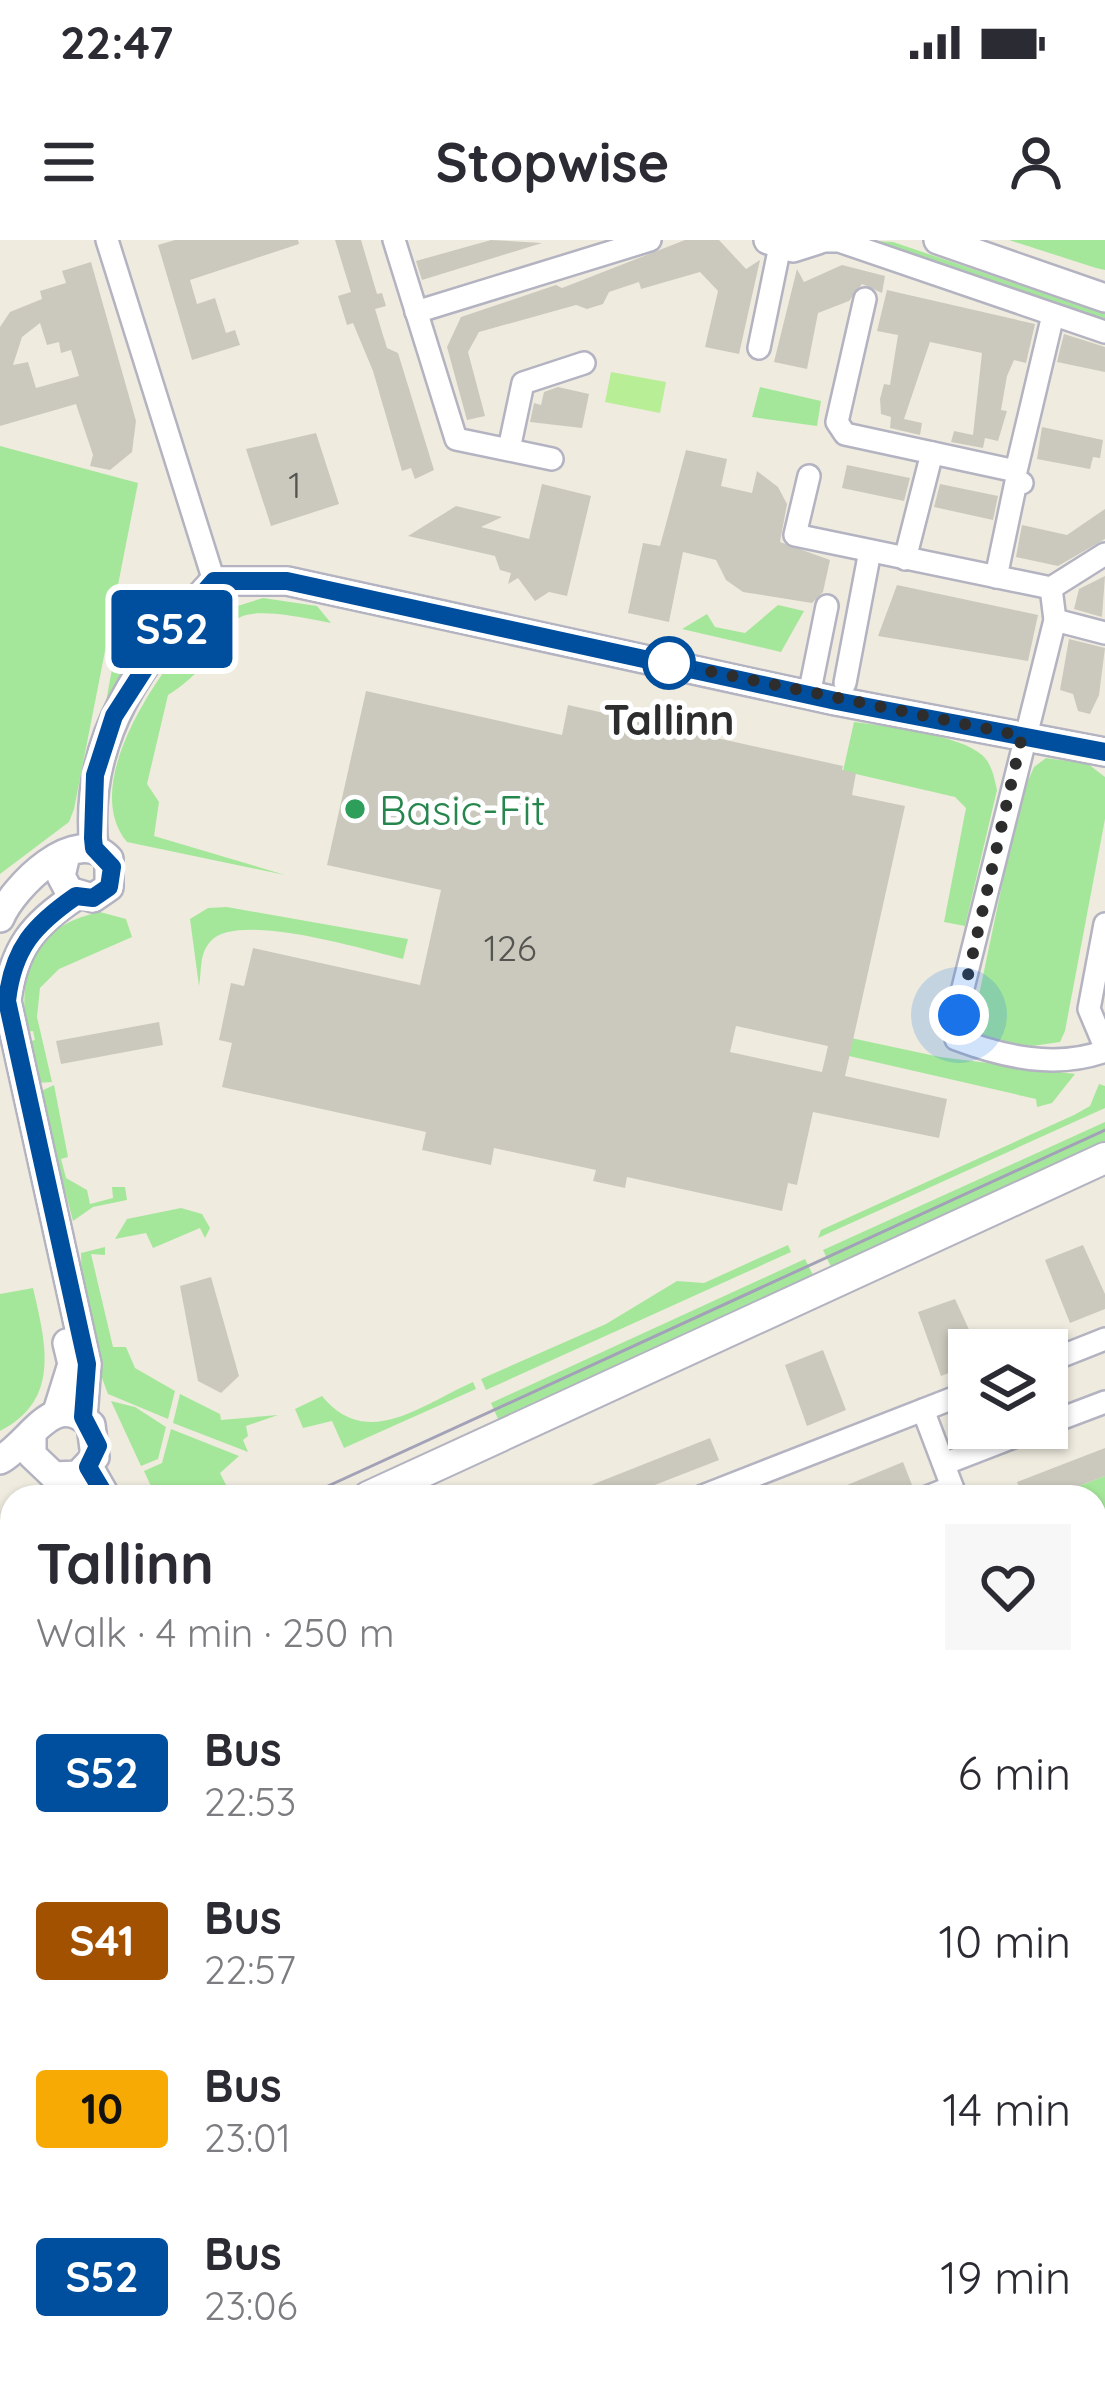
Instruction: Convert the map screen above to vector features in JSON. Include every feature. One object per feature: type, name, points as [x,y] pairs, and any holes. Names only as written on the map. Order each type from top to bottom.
[{"type":"main road","points":[[394,1485],[1105,1158]]},
{"type":"main road","points":[[418,1485],[672,1358]]},
{"type":"street","points":[[132,240],[109,243],[214,581]]},
{"type":"street","points":[[394,240],[456,439],[552,459]]},
{"type":"street","points":[[416,312],[650,240]]},
{"type":"street","points":[[759,347],[774,243],[817,240],[839,242],[1105,332]]},
{"type":"street","points":[[938,240],[1105,298]]},
{"type":"street","points":[[866,299],[837,422],[845,434],[1016,471],[1037,400],[1053,315]]},
{"type":"street","points":[[509,449],[523,383],[584,363]]},
{"type":"street","points":[[905,559],[932,453]]},
{"type":"street","points":[[809,476],[796,535],[1052,588],[1105,554]]},
{"type":"street","points":[[996,577],[1016,482],[1022,483]]},
{"type":"street","points":[[845,683],[869,551]]},
{"type":"street","points":[[94,848],[95,775],[101,743],[165,637],[214,581],[287,581],[809,695],[1105,752]]},
{"type":"street","points":[[1052,588],[1055,620],[1022,736],[954,1024],[956,1039],[994,1054],[1041,1060],[1105,1049],[1089,1009],[1105,924]]},
{"type":"street","points":[[809,695],[827,606]]},
{"type":"street","points":[[1055,620],[1105,633]]},
{"type":"street","points":[[0,918],[22,882],[78,848],[94,848],[109,859],[111,882],[93,898],[76,896],[63,884],[64,859]]},
{"type":"street","points":[[70,1414],[96,1435],[75,1481],[14,1467],[32,1434],[70,1414],[87,1364],[7,1001],[17,955],[31,928],[76,896]]},
{"type":"street","points":[[0,1047],[72,1364],[70,1414]]},
{"type":"street","points":[[1068,1354],[1105,1340]]},
{"type":"street","points":[[731,1485],[948,1400]]},
{"type":"street","points":[[1068,1416],[1105,1402]]},
{"type":"street","points":[[923,1410],[952,1485]]},
{"type":"street","points":[[944,1464],[983,1449]]},
{"type":"green space","points":[[859,240],[893,242],[1105,314],[1105,323]]},
{"type":"green space","points":[[1009,240],[1105,240],[1105,270],[1096,268]]},
{"type":"green space","points":[[611,372],[666,382],[660,413],[605,402]]},
{"type":"green space","points":[[760,387],[821,401],[817,426],[752,417]]},
{"type":"green space","points":[[0,446],[138,483],[74,809],[69,822],[0,874]]},
{"type":"green space","points":[[126,593],[176,604],[143,655],[130,659],[103,718]]},
{"type":"green space","points":[[263,598],[317,606],[331,623],[257,613],[239,617],[228,626],[194,675],[168,695],[147,784],[159,802],[154,836],[285,875],[127,842],[114,818],[112,789],[118,759],[147,697],[201,625],[218,612]]},
{"type":"green space","points":[[778,605],[804,611],[781,652],[682,629],[707,614],[715,627],[745,633]]},
{"type":"green space","points":[[854,722],[957,742],[988,762],[997,790],[965,926],[944,922],[966,808],[955,797],[843,771]]},
{"type":"green space","points":[[1046,758],[1088,764],[1105,777],[1105,819],[1065,1031],[1060,1042],[1032,1046],[983,1038],[974,1019],[1020,799],[1034,767]]},
{"type":"green space","points":[[227,907],[408,939],[403,959],[303,935],[225,933],[204,951],[199,986],[190,919],[208,908]]},
{"type":"green space","points":[[100,912],[126,919],[132,937],[59,969],[40,988],[37,1017],[52,1082],[37,1083],[27,1042],[35,1040],[33,1031],[26,1032],[24,1009],[28,970],[45,940],[59,928]]},
{"type":"green space","points":[[851,1038],[940,1057],[1075,1074],[1052,1103],[1037,1107],[1036,1099],[849,1056]]},
{"type":"green space","points":[[1099,1084],[1105,1086],[1105,1108],[818,1238],[821,1230],[1074,1115],[1090,1106]]},
{"type":"green space","points":[[54,1085],[68,1157],[61,1159],[66,1178],[87,1190],[90,1204],[113,1198],[112,1187],[125,1187],[127,1200],[93,1207],[73,1221],[39,1092]]},
{"type":"green space","points":[[1105,1122],[1105,1147],[832,1269],[823,1250]]},
{"type":"green space","points":[[181,1208],[202,1214],[210,1228],[205,1238],[200,1228],[153,1248],[146,1233],[115,1239],[127,1219]]},
{"type":"green space","points":[[788,1245],[791,1252],[486,1390],[481,1379],[606,1324],[677,1281],[704,1283]]},
{"type":"green space","points":[[105,1247],[105,1255],[91,1254],[113,1347],[126,1347],[135,1368],[175,1391],[168,1419],[108,1394],[102,1378],[88,1325],[81,1253]]},
{"type":"green space","points":[[805,1259],[817,1283],[597,1383],[593,1376],[498,1419],[491,1403]]},
{"type":"green space","points":[[33,1288],[44,1350],[41,1387],[33,1403],[0,1431],[0,1294]]},
{"type":"green space","points":[[473,1382],[476,1389],[344,1448],[332,1421],[303,1428],[295,1409],[322,1396],[339,1412],[376,1422],[414,1411]]},
{"type":"green space","points":[[180,1394],[220,1414],[221,1420],[278,1415],[246,1426],[248,1436],[243,1440],[248,1452],[173,1423]]},
{"type":"green space","points":[[111,1401],[135,1407],[166,1427],[158,1459],[141,1466]]},
{"type":"green space","points":[[171,1429],[239,1456],[220,1473],[226,1485],[150,1485],[144,1471],[162,1463]]},
{"type":"green space","points":[[1105,1476],[1105,1485],[1081,1485]]},
{"type":"building","points":[[175,240],[298,240],[299,244],[190,280],[197,304],[215,298],[226,333],[235,330],[240,345],[192,360],[158,245]]},
{"type":"building","points":[[335,240],[361,240],[377,294],[382,293],[386,306],[375,309],[387,348],[398,353],[434,470],[415,479],[411,468],[402,471],[373,371],[353,323],[347,325],[338,296],[351,292]]},
{"type":"building","points":[[491,240],[542,243],[422,280],[416,261]]},
{"type":"building","points":[[685,240],[719,240],[746,269],[760,260],[739,354],[705,347],[718,291],[700,272],[641,289],[639,282],[609,292],[603,304],[587,309],[576,305],[479,332],[468,352],[485,416],[467,420],[447,347],[461,317],[556,285],[562,288]]},
{"type":"building","points":[[91,262],[136,421],[132,452],[110,470],[90,466],[93,455],[76,404],[0,426],[0,327],[10,312],[42,299],[40,291],[66,283],[62,271]],"holes":[[[40,323],[47,345],[59,342],[61,353],[71,350],[79,376],[36,388],[28,362],[13,365],[22,337]]]},
{"type":"building","points":[[842,265],[885,276],[882,293],[862,284],[849,301],[818,313],[807,369],[774,362],[797,269],[804,282]]},
{"type":"building","points":[[887,290],[1035,324],[1026,363],[1014,360],[1007,376],[1001,410],[1007,411],[998,441],[985,438],[983,448],[951,442],[954,431],[973,435],[982,353],[930,342],[904,419],[922,423],[920,435],[890,428],[891,417],[881,414],[880,399],[884,384],[890,385],[898,335],[877,331]]},
{"type":"building","points":[[1064,334],[1105,347],[1105,372],[1057,362]]},
{"type":"building","points":[[558,387],[589,394],[582,428],[530,422],[534,403],[541,405],[544,392]]},
{"type":"building","points":[[1042,427],[1103,440],[1100,458],[1093,457],[1090,469],[1037,459]]},
{"type":"building","points":[[316,433],[339,504],[271,526],[246,449]]},
{"type":"building","points":[[686,450],[727,459],[721,486],[752,493],[757,471],[778,487],[787,504],[780,542],[830,560],[823,592],[812,603],[743,592],[726,580],[716,560],[683,552],[669,622],[628,613],[643,543],[660,546]]},
{"type":"building","points":[[847,465],[910,478],[904,501],[842,488]]},
{"type":"building","points":[[542,484],[591,496],[567,596],[549,592],[535,601],[518,578],[508,584],[511,573],[500,570],[495,556],[408,536],[456,506],[502,517],[481,527],[529,539]]},
{"type":"building","points":[[940,484],[998,496],[993,520],[934,507]]},
{"type":"building","points":[[1105,509],[1105,539],[1058,566],[1016,557],[1022,525],[1067,535]]},
{"type":"building","points":[[1105,576],[1102,617],[1074,609],[1079,589]]},
{"type":"building","points":[[897,585],[1038,615],[1028,661],[878,636]]},
{"type":"building","points":[[1069,639],[1105,648],[1099,695],[1090,714],[1078,711],[1073,694],[1060,690]]},
{"type":"building","points":[[366,691],[562,735],[568,705],[843,766],[842,770],[856,773],[852,795],[905,806],[845,1076],[947,1099],[939,1138],[813,1112],[797,1185],[788,1183],[782,1211],[627,1177],[625,1188],[593,1181],[596,1170],[494,1148],[491,1165],[422,1150],[426,1132],[222,1087],[232,1043],[219,1040],[231,983],[244,986],[253,948],[420,985],[441,890],[327,865]],"holes":[[[736,1026],[828,1046],[822,1072],[730,1052]]]},
{"type":"building","points":[[159,1022],[163,1045],[61,1064],[56,1041]]},
{"type":"building","points":[[1083,1245],[1105,1294],[1105,1309],[1070,1323],[1045,1260]]},
{"type":"building","points":[[211,1277],[239,1376],[221,1393],[198,1381],[180,1286]]},
{"type":"building","points":[[955,1299],[969,1329],[948,1329],[948,1373],[941,1376],[918,1312]]},
{"type":"building","points":[[823,1350],[846,1410],[807,1426],[785,1365]]},
{"type":"building","points":[[710,1438],[719,1460],[655,1485],[591,1485]]},
{"type":"building","points":[[1105,1448],[1105,1476],[1081,1485],[1017,1482]]},
{"type":"building","points":[[903,1462],[912,1485],[847,1485]]},
{"type":"tram line","points":[[330,1485],[1105,1130]]},
{"type":"bus line","name":"S52","points":[[100,1485],[88,1467],[98,1446],[83,1417],[87,1364],[13,1048],[9,980],[31,928],[76,896],[93,898],[109,887],[112,867],[103,852],[94,848],[93,838],[101,743],[165,637],[214,581],[242,577],[287,581],[836,701],[1105,752]]},
{"type":"place","name":"Tallinn","points":[[669,663]]},
{"type":"place","name":"Basic-Fit","points":[[355,809]]},
{"type":"route","points":[[669,663],[1022,736],[959,1015]]}]
